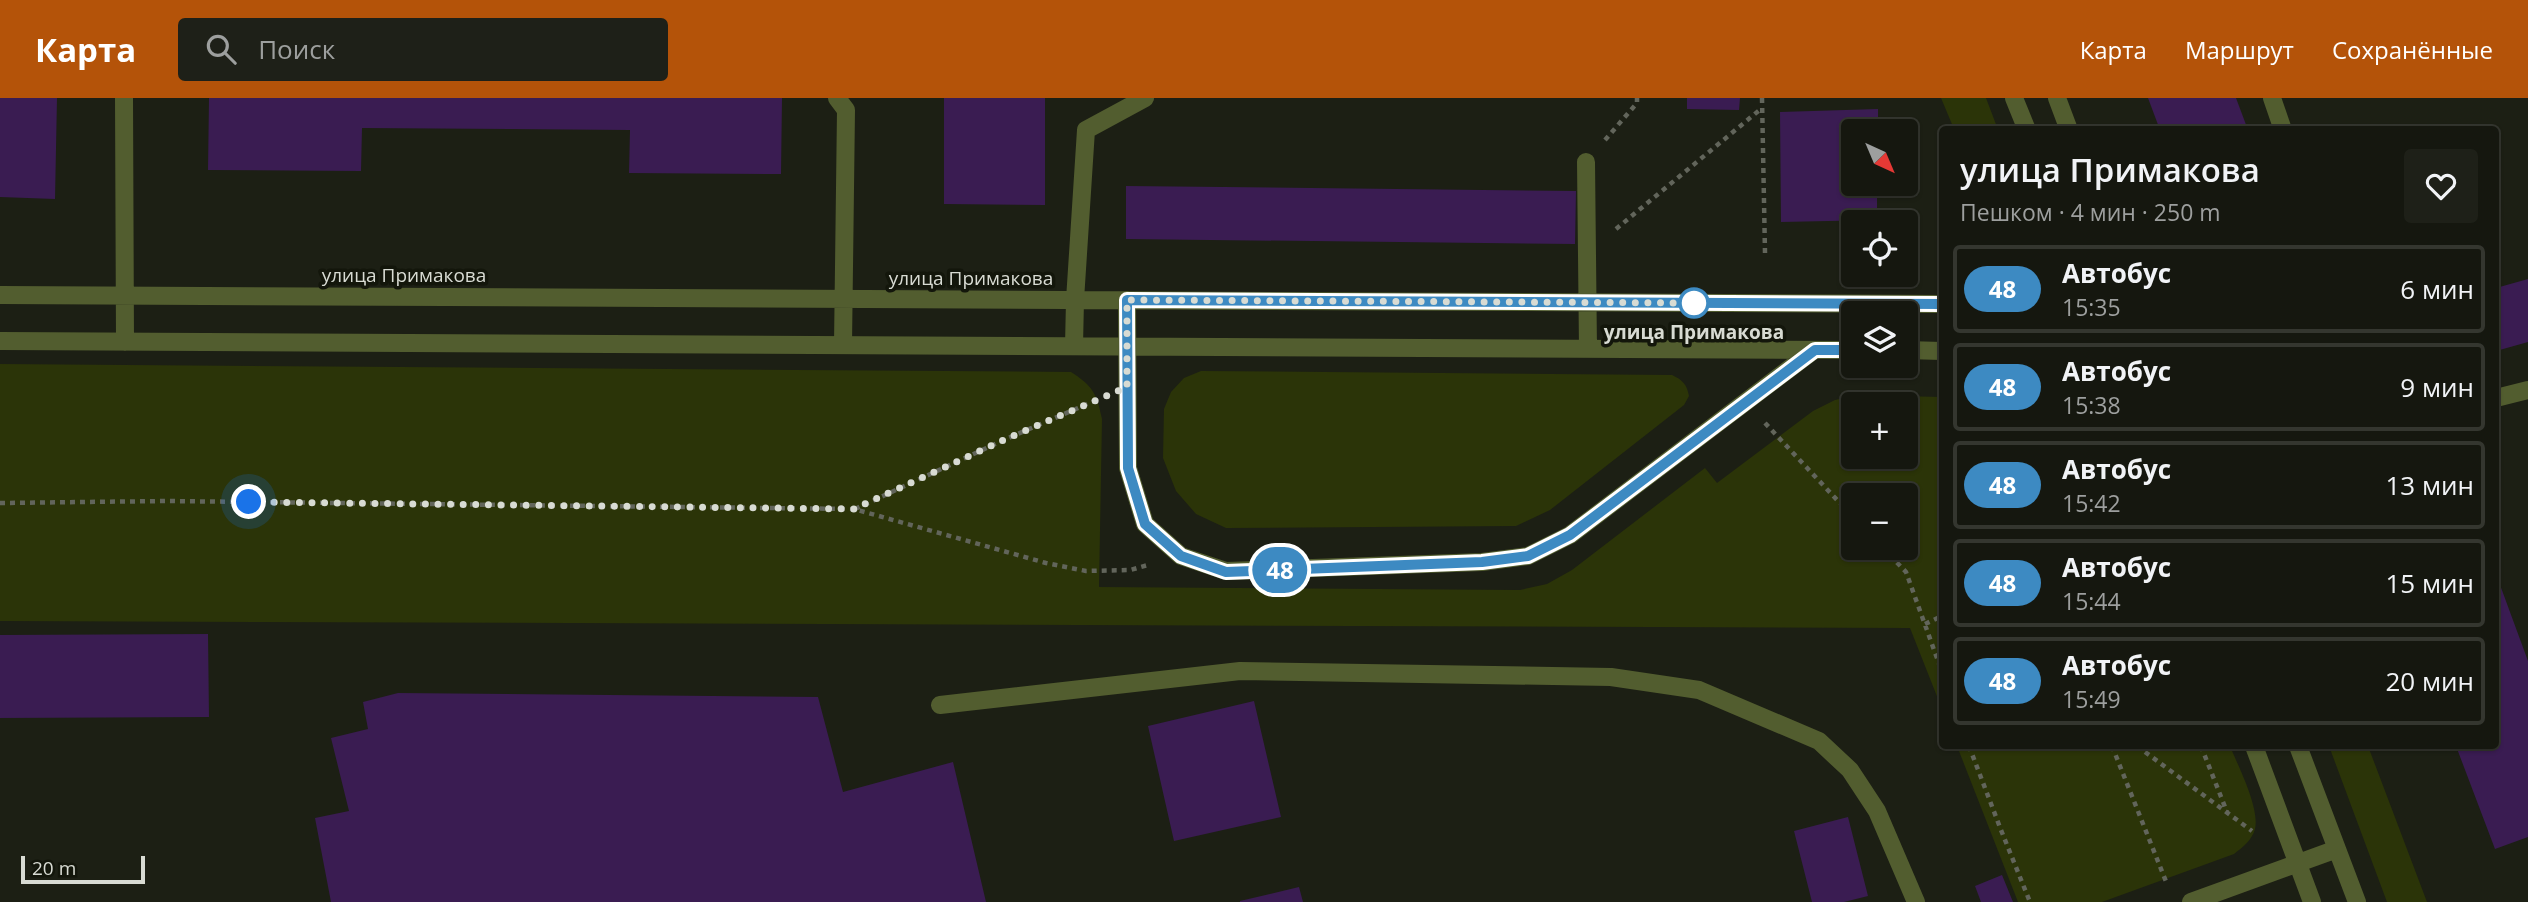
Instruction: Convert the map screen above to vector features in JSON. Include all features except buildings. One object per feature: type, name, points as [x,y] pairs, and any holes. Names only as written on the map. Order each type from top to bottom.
[{"type":"street","points":[[124,98],[124,342]]},
{"type":"street","points":[[837,98],[846,110],[843,345]]},
{"type":"street","points":[[1074,346],[1086,130],[1145,98]]},
{"type":"street","points":[[2014,98],[2025,126]]},
{"type":"street","points":[[2057,98],[2068,126]]},
{"type":"street","points":[[2272,98],[2282,126]]},
{"type":"street","points":[[1586,162],[1588,349]]},
{"type":"street","name":"улица Примакова","points":[[0,295],[1939,304]]},
{"type":"street","points":[[1127,300],[1128,468],[1145,524],[1181,556],[1226,572],[1482,562],[1528,556],[1570,535],[1815,350]]},
{"type":"street","points":[[0,341],[1841,350]]},
{"type":"street","points":[[1918,350],[1939,351]]},
{"type":"street","points":[[2499,397],[2528,390]]},
{"type":"street","points":[[940,705],[1240,671],[1611,677],[1699,690],[1819,741],[1850,770],[1877,811],[1916,902]]},
{"type":"street","points":[[2255,749],[2312,902]]},
{"type":"street","points":[[2299,749],[2357,902]]},
{"type":"street","points":[[2192,902],[2337,849]]},
{"type":"path","points":[[1586,162],[1637,103],[1637,98]]},
{"type":"path","points":[[1762,98],[1765,253]]},
{"type":"path","points":[[1609,235],[1762,108]]},
{"type":"path","points":[[854,509],[1127,387]]},
{"type":"path","points":[[1769,429],[1841,504]]},
{"type":"path","points":[[0,503],[167,501],[854,509],[1046,564],[1086,571],[1130,570],[1181,556]]},
{"type":"path","points":[[1894,560],[1906,572],[1939,664]]},
{"type":"path","points":[[1925,624],[1939,617]]},
{"type":"path","points":[[1970,749],[2030,902]]},
{"type":"path","points":[[2113,749],[2169,889]]},
{"type":"path","points":[[2141,749],[2257,834]]},
{"type":"path","points":[[2202,749],[2227,813]]},
{"type":"green space","points":[[1941,98],[1986,98],[1997,126],[1953,126]]},
{"type":"green space","points":[[0,364],[1071,372],[1093,391],[1102,419],[1099,587],[1520,590],[1547,584],[1572,570],[1705,468],[1717,483],[1813,411],[1835,400],[1841,399],[1841,469],[1918,469],[1918,396],[1939,397],[1939,701],[1910,628],[0,621]]},
{"type":"green space","points":[[1201,371],[1672,375],[1684,383],[1689,396],[1684,405],[1550,510],[1516,526],[1226,528],[1196,514],[1176,491],[1163,458],[1164,409],[1171,392],[1184,378]]},
{"type":"green space","points":[[1958,749],[2231,749],[2243,776],[2256,820],[2254,833],[2234,854],[2102,902],[2018,902]]},
{"type":"green space","points":[[2330,749],[2369,749],[2427,902],[2387,902]]},
{"type":"bus line","name":"48","points":[[1841,304],[1127,300],[1128,468],[1145,524],[1181,556],[1226,572],[1482,562],[1528,556],[1570,535],[1815,350],[1841,350]]},
{"type":"bus line","name":"48","points":[[1918,304],[1939,304]]},
{"type":"place","name":"улица Примакова","points":[[1694,303]]},
{"type":"route","points":[[249,502],[854,509],[1127,387],[1127,300],[1694,303]]}]
